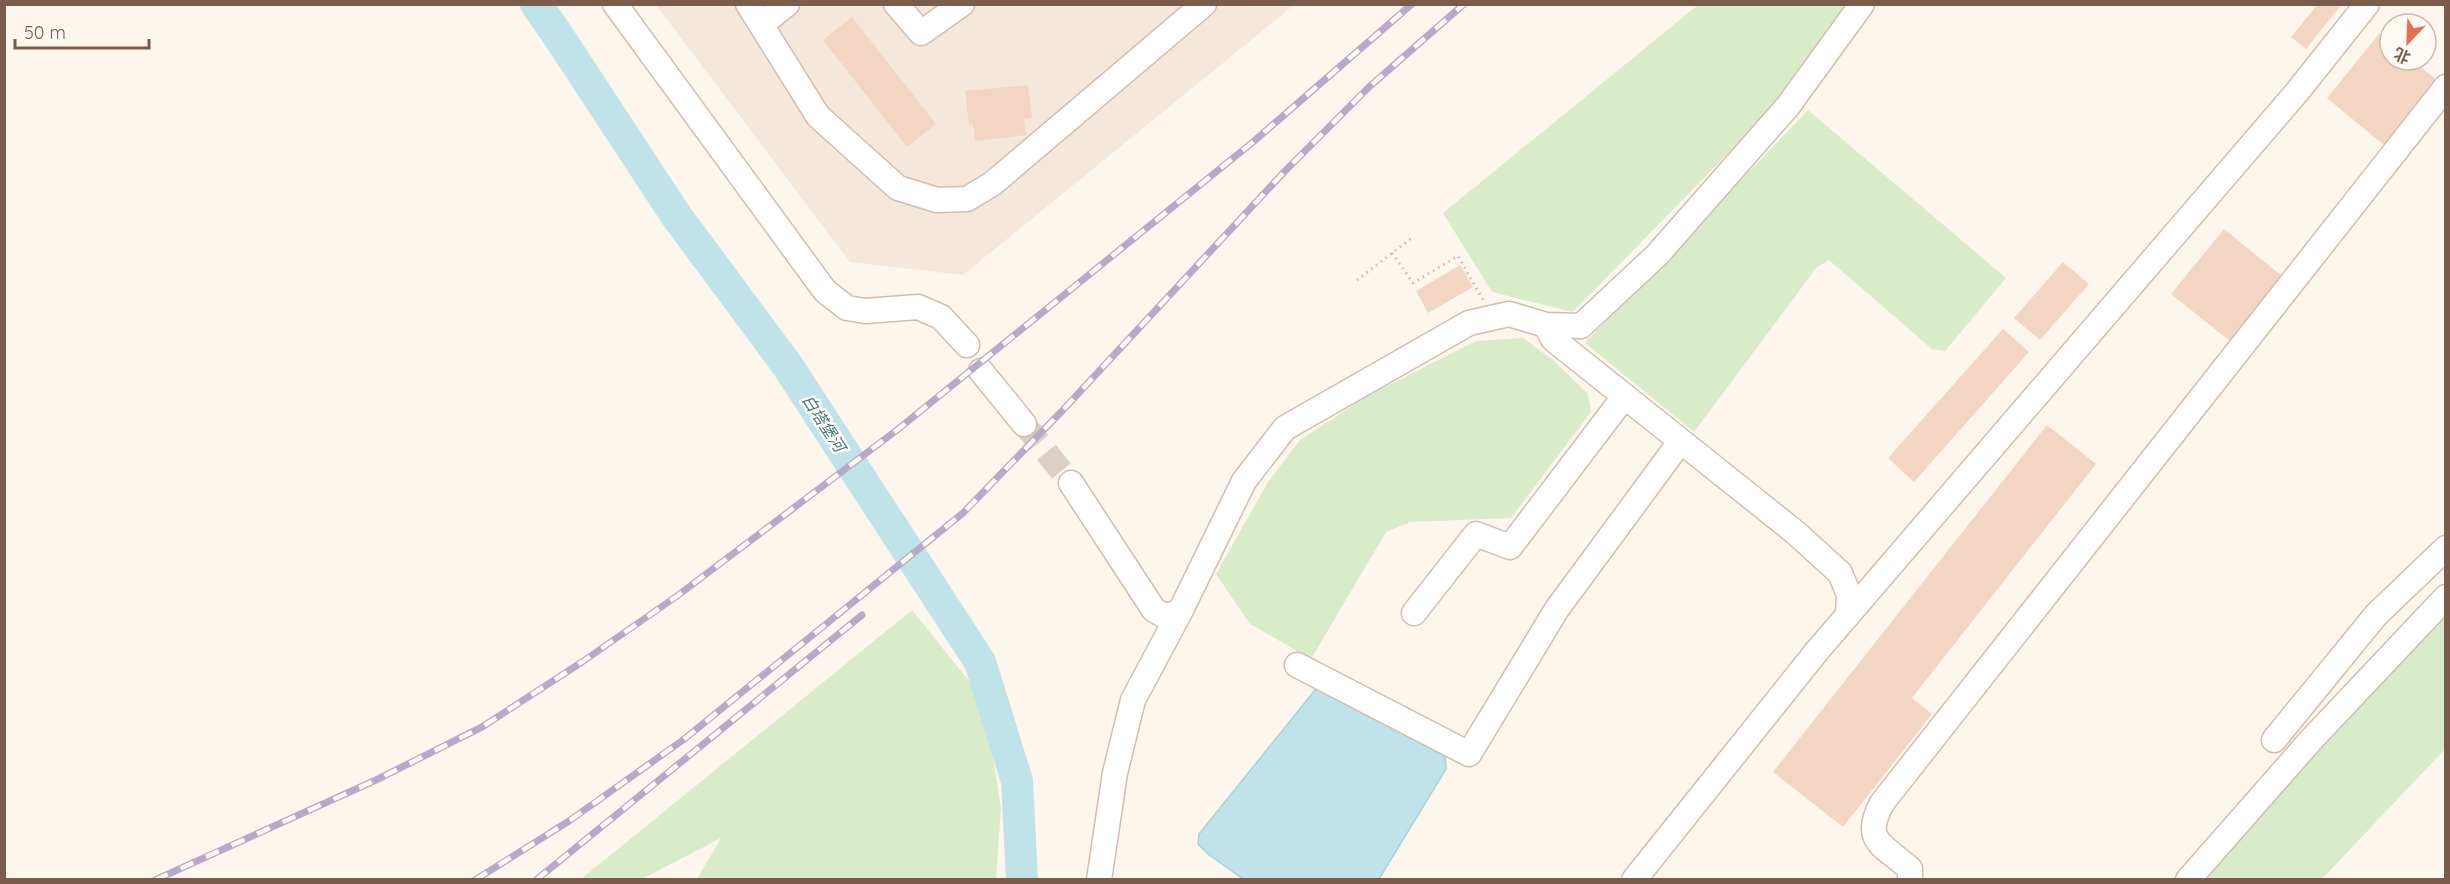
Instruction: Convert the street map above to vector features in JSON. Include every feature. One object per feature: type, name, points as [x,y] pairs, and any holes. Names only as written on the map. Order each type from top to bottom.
[{"type":"street","points":[[615,4],[825,291],[847,308],[865,311],[918,307],[941,317],[967,345]]},
{"type":"street","points":[[748,4],[818,116],[898,188],[937,200],[967,200],[993,184],[1204,4]]},
{"type":"street","points":[[762,24],[787,4]]},
{"type":"street","points":[[896,4],[921,33],[962,4]]},
{"type":"street","points":[[1099,879],[1115,773],[1133,700],[1180,612],[1244,481],[1285,428],[1469,323],[1509,314],[1546,325],[1581,326],[1657,255],[1788,106],[1862,4]]},
{"type":"street","points":[[1634,879],[1848,615],[2297,92],[2367,4]]},
{"type":"street","points":[[1910,879],[1910,869],[1880,844],[1873,833],[1873,819],[1882,803],[2445,87]]},
{"type":"street","points":[[1546,325],[1553,339],[1796,533],[1840,573],[1849,595],[1848,615]]},
{"type":"street","points":[[981,370],[1024,424]]},
{"type":"street","points":[[1414,613],[1476,534],[1510,548],[1624,397]]},
{"type":"street","points":[[1297,665],[1469,754],[1557,609],[1680,441]]},
{"type":"street","points":[[1071,483],[1154,610],[1165,616],[1180,612]]},
{"type":"street","points":[[2274,740],[2376,615],[2445,548]]},
{"type":"street","points":[[2188,879],[2311,740],[2445,597]]},
{"type":"path","points":[[1357,280],[1413,237]]},
{"type":"path","points":[[1392,253],[1413,284],[1458,256],[1493,318]]},
{"type":"shaded area","points":[[656,5],[1294,5],[963,275],[850,262]]},
{"type":"green space","points":[[1698,5],[1854,5],[1787,93],[1573,312],[1492,292],[1443,213]]},
{"type":"green space","points":[[1808,110],[2006,278],[1945,351],[1932,349],[1829,260],[1817,267],[1694,432],[1585,343]]},
{"type":"green space","points":[[1523,338],[1553,360],[1588,394],[1591,412],[1511,518],[1410,522],[1386,532],[1311,659],[1250,624],[1216,574],[1268,482],[1300,440],[1367,396],[1476,341]]},
{"type":"green space","points":[[912,610],[969,681],[990,738],[1001,808],[996,879],[697,879],[721,838],[642,879],[581,879]]},
{"type":"green space","points":[[2445,611],[2445,749],[2322,879],[2199,880]]},
{"type":"water","points":[[1315,690],[1320,690],[1445,755],[1446,769],[1379,879],[1243,879],[1198,844],[1199,834]]},
{"type":"building","points":[[2318,4],[2342,4],[2306,49],[2291,37]]},
{"type":"building","points":[[852,17],[936,124],[907,147],[823,40]]},
{"type":"building","points":[[2378,35],[2378,72],[2427,72],[2438,81],[2385,146],[2327,98]]},
{"type":"building","points":[[1028,85],[1032,118],[1024,119],[1026,135],[975,141],[973,124],[969,125],[965,91]]},
{"type":"building","points":[[2224,229],[2282,276],[2230,341],[2171,294]]},
{"type":"building","points":[[2063,262],[2089,284],[2040,340],[2014,318]]},
{"type":"building","points":[[1460,265],[1473,287],[1428,313],[1416,291]]},
{"type":"building","points":[[2003,329],[2029,352],[1914,482],[1888,458]]},
{"type":"building","points":[[2047,425],[2096,464],[1912,698],[1932,714],[1843,827],[1773,772]]},
{"type":"waterway","name":"白塔堡河","points":[[536,4],[675,214],[787,365],[980,662],[1017,781],[1022,880]]},
{"type":"tunnel","points":[[1024,424],[1071,483]]},
{"type":"railway","points":[[155,880],[376,780],[482,727],[582,662],[677,596],[897,430],[1253,142],[1412,4]]},
{"type":"railway","points":[[475,880],[569,821],[683,740],[963,513],[1062,411],[1284,172],[1369,87],[1464,4]]},
{"type":"railway","points":[[536,880],[862,615]]}]
